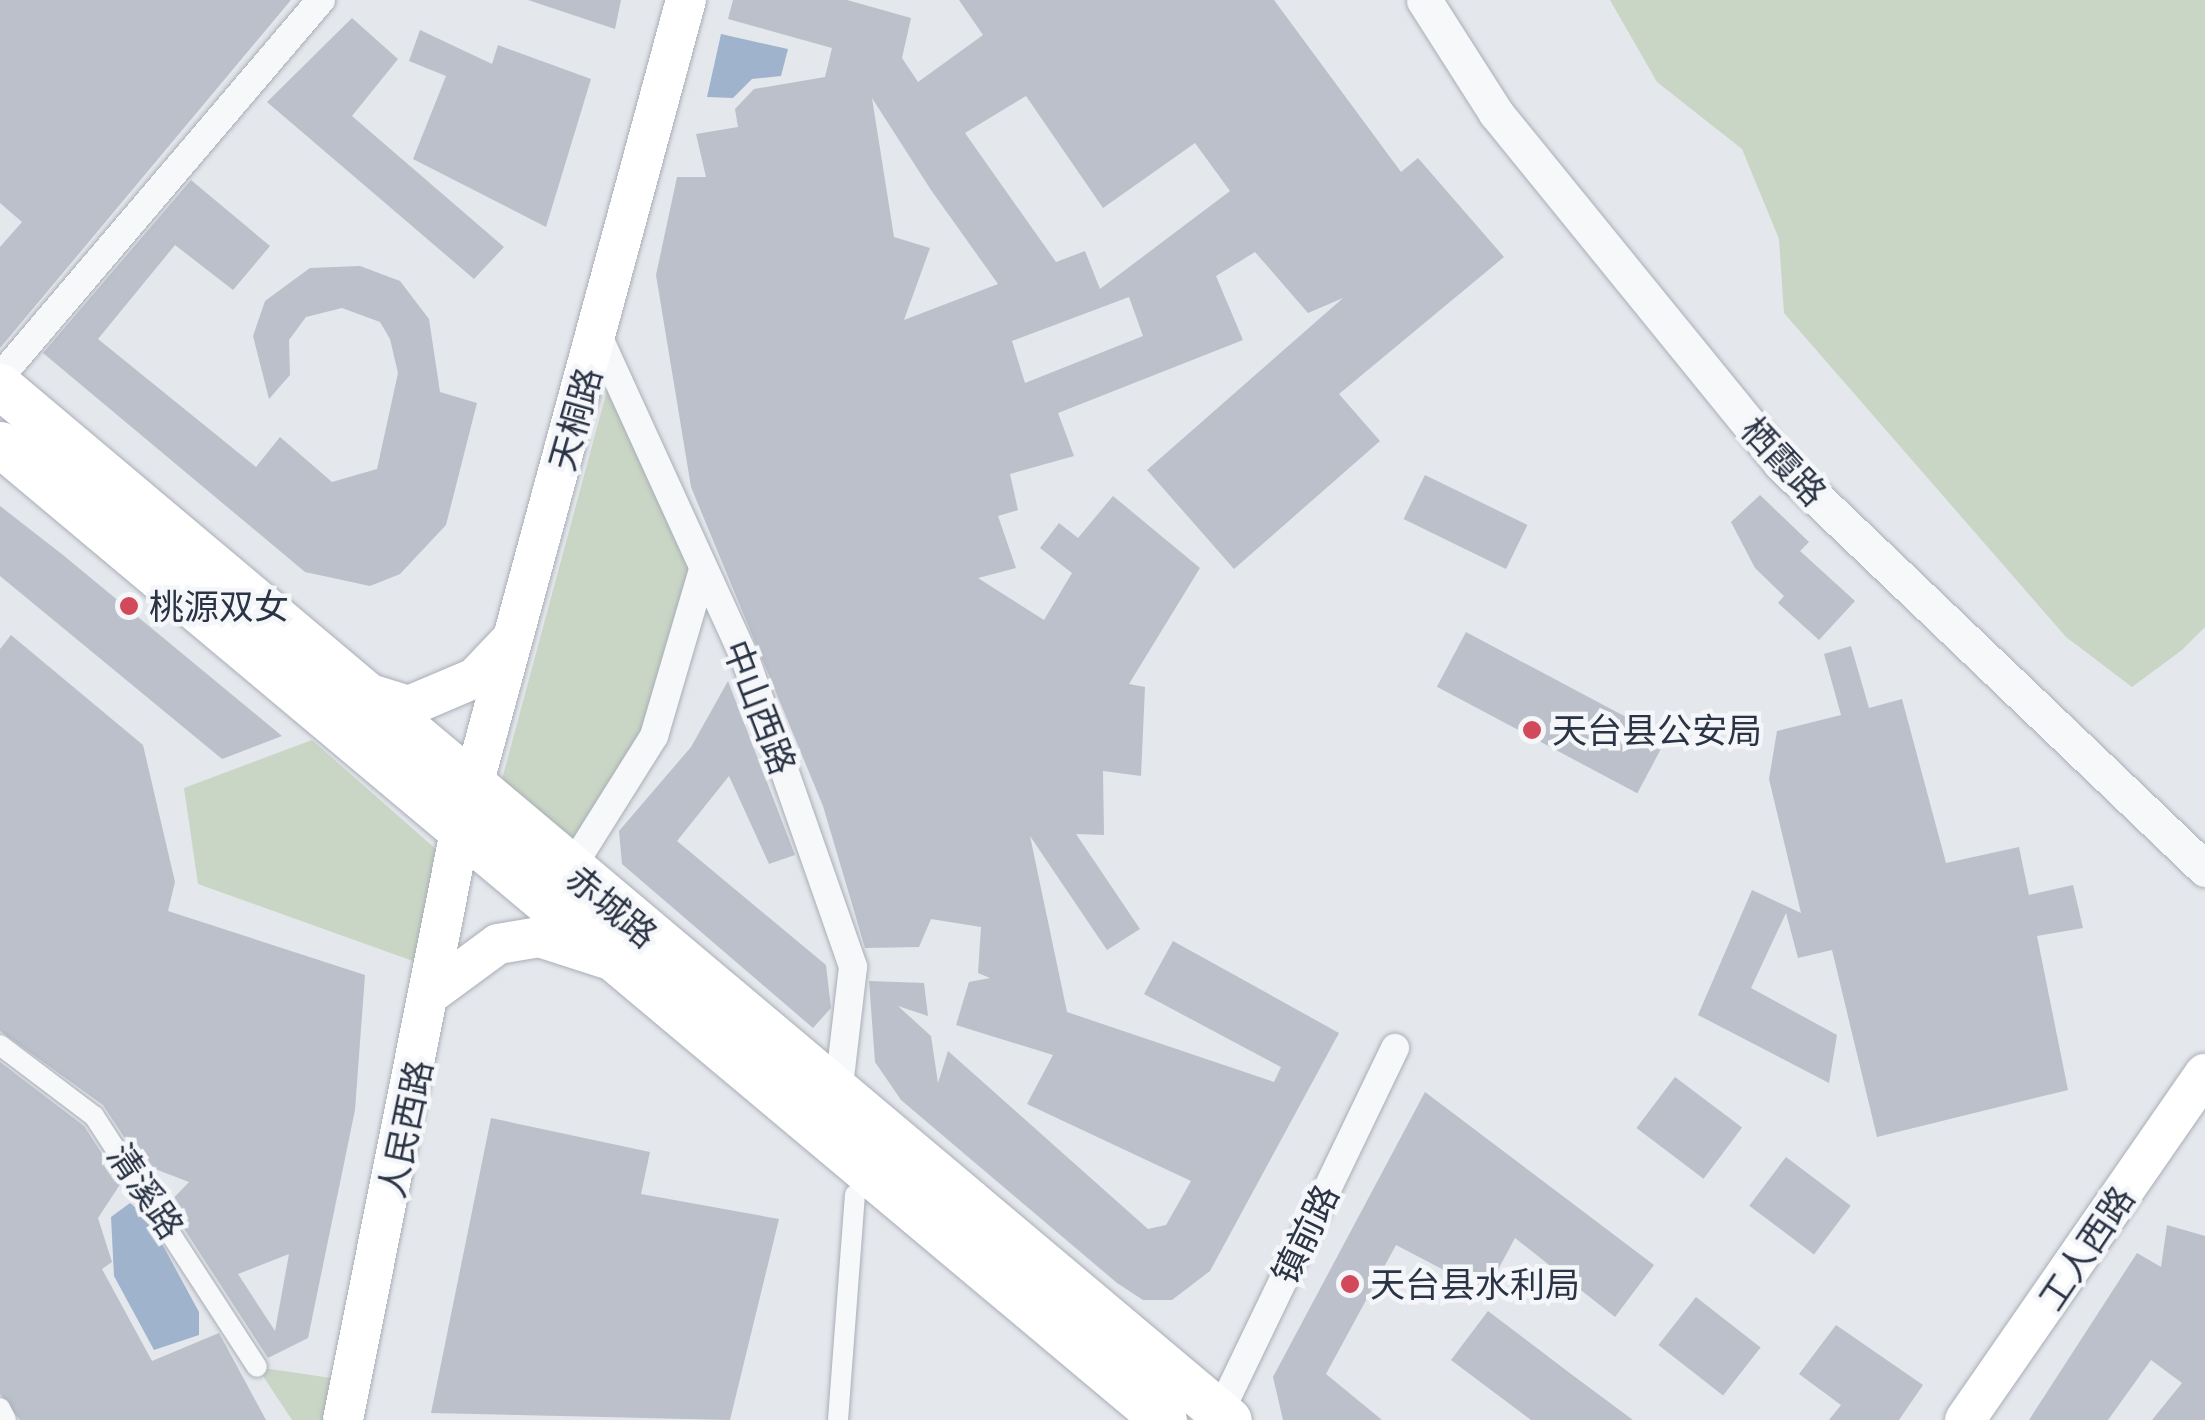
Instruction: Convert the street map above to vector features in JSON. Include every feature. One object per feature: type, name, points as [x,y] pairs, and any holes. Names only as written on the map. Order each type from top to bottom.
[{"type":"main road","name":"天桐路","points":[[459,837],[598,336],[686,0]]},
{"type":"main road","name":"赤城路","points":[[0,386],[472,790],[1222,1417]]},
{"type":"main road","name":"赤城路","points":[[0,444],[459,837],[1164,1420]]},
{"type":"main road","points":[[358,690],[409,706],[475,678],[516,632]]},
{"type":"main road","name":"人民西路","points":[[343,1420],[434,991],[459,837]]},
{"type":"main road","points":[[434,991],[498,944],[539,937],[607,959]]},
{"type":"main road","name":"工人西路","points":[[1965,1420],[2205,1074]]},
{"type":"street","points":[[0,376],[320,0]]},
{"type":"street","name":"栖霞路","points":[[1424,0],[1496,113],[1780,464],[2205,869]]},
{"type":"street","name":"中山西路","points":[[598,336],[745,658],[853,967],[838,1094]]},
{"type":"street","points":[[582,851],[654,736],[703,569]]},
{"type":"street","name":"清溪路","points":[[0,1045],[94,1116],[258,1366]]},
{"type":"street","name":"镇前路","points":[[1222,1417],[1395,1048]]},
{"type":"street","points":[[838,1420],[855,1195]]},
{"type":"street","points":[[0,1408],[6,1420]]},
{"type":"green space","points":[[1610,0],[2205,0],[2205,627],[2182,650],[2132,687],[2066,637],[1784,313],[1779,239],[1742,149],[1657,82]]},
{"type":"green space","points":[[612,372],[703,569],[654,736],[582,851],[501,783]]},
{"type":"green space","points":[[312,740],[454,865],[438,970],[198,884],[184,788]]},
{"type":"green space","points":[[257,1367],[351,1381],[343,1420],[292,1420]]},
{"type":"water","points":[[721,34],[788,49],[781,76],[752,79],[733,98],[707,97]]},
{"type":"water","points":[[130,1203],[148,1218],[199,1312],[199,1335],[154,1350],[114,1276],[111,1217]]},
{"type":"building","points":[[0,0],[291,0],[0,348],[0,247],[22,222],[0,203]]},
{"type":"building","points":[[528,0],[621,0],[615,29]]},
{"type":"building","points":[[733,0],[847,0],[911,18],[902,58],[918,82],[983,35],[959,0],[1274,0],[1401,172],[1418,158],[1504,257],[1339,394],[1380,441],[1234,569],[1147,470],[1343,298],[1308,313],[1255,252],[1216,276],[1243,340],[1058,413],[1074,456],[1010,474],[1018,510],[998,516],[1016,568],[978,578],[1044,620],[1072,573],[1040,548],[1059,523],[1078,538],[1113,496],[1200,568],[1129,684],[1145,687],[1141,776],[1103,771],[1104,835],[1076,834],[1140,929],[1107,950],[1030,836],[1067,1012],[1274,1082],[1281,1067],[1144,994],[1173,941],[1339,1033],[1210,1271],[1172,1300],[1143,1300],[1117,1283],[901,1100],[875,1062],[869,981],[924,983],[928,1016],[898,1006],[931,1036],[938,1083],[948,1051],[1148,1229],[1166,1225],[1191,1181],[1027,1104],[1053,1055],[956,1025],[969,982],[990,978],[978,973],[981,927],[931,919],[919,947],[865,948],[823,806],[691,487],[656,275],[677,177],[706,177],[696,134],[738,127],[735,109],[754,89],[825,77],[832,48],[728,19]],"holes":[[[1026,96],[1103,208],[1195,143],[1230,191],[1100,289],[1085,251],[1056,262],[965,133]],[[872,98],[998,284],[904,320],[930,248],[894,237]],[[1129,297],[1143,336],[1025,383],[1012,341]]]},
{"type":"building","points":[[352,18],[398,59],[352,116],[504,247],[474,279],[267,102]]},
{"type":"building","points":[[420,30],[492,64],[498,45],[591,79],[546,227],[413,159],[446,76],[409,61]]},
{"type":"building","points":[[191,180],[270,246],[233,290],[175,245],[98,339],[256,467],[280,437],[332,482],[377,469],[398,373],[390,339],[380,322],[342,308],[306,317],[289,340],[290,375],[269,399],[253,336],[265,301],[310,268],[360,266],[400,281],[429,319],[440,392],[477,403],[446,525],[400,574],[370,586],[305,572],[43,353]]},
{"type":"building","points":[[1425,475],[1527,525],[1506,569],[1404,519]]},
{"type":"building","points":[[1760,495],[1809,542],[1800,551],[1855,601],[1819,640],[1778,603],[1784,596],[1755,568],[1731,522]]},
{"type":"building","points":[[0,506],[282,736],[222,759],[0,576]]},
{"type":"building","points":[[1466,632],[1666,739],[1637,793],[1437,687]]},
{"type":"building","points":[[11,635],[143,745],[175,882],[168,911],[365,975],[355,1110],[308,1338],[268,1358],[168,1204],[189,1182],[142,1164],[103,1105],[0,1031],[0,649]],"holes":[[[289,1254],[275,1331],[238,1274]]]},
{"type":"building","points":[[1851,646],[1869,708],[1902,699],[1946,863],[2019,847],[2029,895],[2073,885],[2083,928],[2037,936],[2068,1090],[1877,1137],[1832,950],[1798,958],[1786,913],[1751,988],[1837,1035],[1829,1083],[1698,1015],[1752,890],[1801,913],[1769,779],[1777,731],[1841,715],[1824,654]]},
{"type":"building","points":[[728,681],[795,855],[769,864],[729,776],[677,841],[826,965],[831,1008],[813,1028],[622,864],[619,831],[691,747]]},
{"type":"building","points":[[0,1062],[84,1126],[121,1183],[98,1218],[112,1262],[102,1269],[152,1361],[219,1333],[266,1420],[20,1420],[0,1394]]},
{"type":"building","points":[[1675,1077],[1742,1128],[1704,1179],[1636,1128]]},
{"type":"building","points":[[1425,1092],[1654,1265],[1615,1317],[1515,1238],[1486,1292],[1396,1245],[1326,1374],[1382,1420],[1283,1420],[1273,1377]]},
{"type":"building","points":[[491,1118],[650,1152],[641,1194],[779,1219],[730,1420],[431,1413]]},
{"type":"building","points":[[1786,1157],[1851,1206],[1814,1254],[1749,1206]]},
{"type":"building","points":[[2167,1225],[2205,1236],[2205,1420],[2152,1420],[2182,1383],[2151,1360],[2108,1420],[2029,1420],[2137,1253],[2161,1267]]},
{"type":"building","points":[[1696,1297],[1761,1347],[1723,1396],[1658,1345]]},
{"type":"building","points":[[1488,1311],[1633,1420],[1531,1420],[1451,1360]]},
{"type":"building","points":[[1836,1325],[1923,1385],[1899,1420],[1829,1420],[1841,1405],[1799,1374]]},
{"type":"place","name":"桃源双女","points":[[129,606]]},
{"type":"place","name":"天台县公安局","points":[[1532,730]]},
{"type":"place","name":"天台县水利局","points":[[1350,1284]]}]
